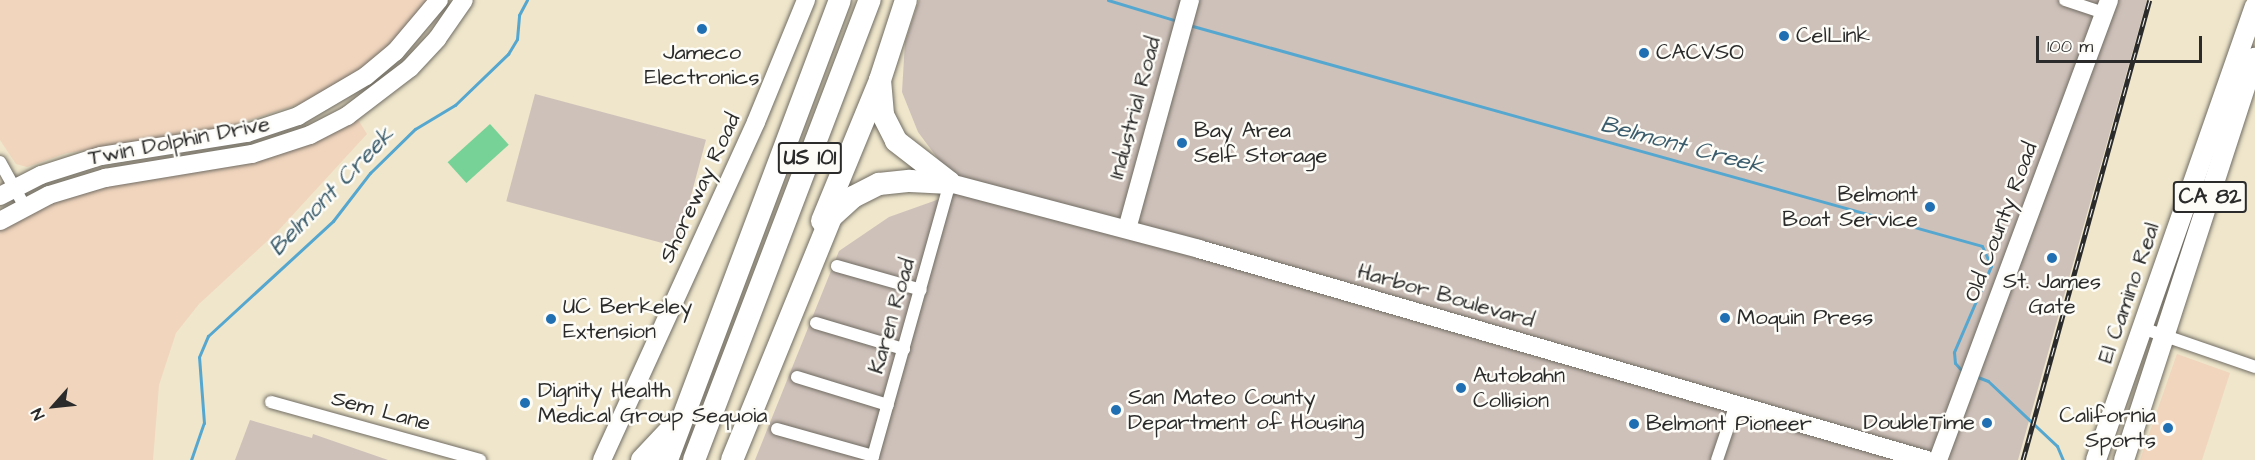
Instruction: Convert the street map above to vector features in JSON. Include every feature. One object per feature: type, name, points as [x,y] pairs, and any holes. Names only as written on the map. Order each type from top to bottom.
[{"type":"highway","name":"US 101","points":[[667,460],[840,0]]},
{"type":"highway","name":"US 101","points":[[694,460],[870,0]]},
{"type":"highway","points":[[784,336],[802,271],[880,80],[906,0]]},
{"type":"highway","points":[[880,80],[883,115],[896,141],[950,183]]},
{"type":"highway","points":[[732,460],[784,336],[825,229],[841,206],[879,184],[910,181],[950,183]]},
{"type":"highway","points":[[642,460],[684,416]]},
{"type":"main road","name":"Twin Dolphin Drive","points":[[7,192],[101,156],[247,133],[298,116],[366,76],[401,45],[439,0]]},
{"type":"main road","name":"Twin Dolphin Drive","points":[[0,221],[25,207],[105,177],[252,154],[310,135],[347,116],[410,68],[437,39],[464,0]]},
{"type":"main road","name":"Shoreway Road","points":[[602,460],[756,122],[806,0]]},
{"type":"main road","name":"Industrial Road","points":[[1127,229],[1189,2]]},
{"type":"main road","name":"El Camino Real","points":[[2096,460],[2255,6]]},
{"type":"main road","name":"Old County Road","points":[[1938,460],[2106,7]]},
{"type":"main road","name":"El Camino Real","points":[[2124,460],[2255,58]]},
{"type":"main road","name":"Harbor Boulevard","points":[[950,183],[1127,229],[1928,460]]},
{"type":"street","points":[[2065,0],[2106,7]]},
{"type":"street","points":[[0,162],[7,192],[25,207]]},
{"type":"street","name":"Karen Road","points":[[872,458],[950,183]]},
{"type":"street","points":[[837,266],[921,290]]},
{"type":"street","points":[[816,323],[904,349]]},
{"type":"street","points":[[2142,328],[2255,367]]},
{"type":"street","points":[[797,377],[888,405]]},
{"type":"street","name":"Sem Lane","points":[[271,402],[480,460]]},
{"type":"street","points":[[1717,460],[1736,404]]},
{"type":"street","points":[[777,429],[872,458]]},
{"type":"shaded area","points":[[0,0],[432,0],[400,40],[332,94],[204,134],[67,153],[27,167],[16,164],[0,140]]},
{"type":"shaded area","points":[[919,0],[2147,0],[2018,460],[755,460],[839,251],[889,217],[962,191],[918,132],[902,92],[905,42]]},
{"type":"shaded area","points":[[535,94],[706,140],[677,247],[506,201]]},
{"type":"shaded area","points":[[357,118],[367,134],[277,232],[199,304],[176,333],[159,385],[153,460],[0,460],[0,228],[53,201]]},
{"type":"shaded area","points":[[2177,354],[2230,373],[2202,460],[2140,460]]},
{"type":"shaded area","points":[[250,420],[312,438],[313,434],[388,460],[235,460]]},
{"type":"green space","points":[[490,124],[509,145],[466,183],[448,162]]},
{"type":"waterway","name":"Belmont Creek","points":[[191,460],[204,423],[199,357],[208,336],[333,221],[370,173],[415,129],[455,105],[508,54],[517,39],[519,15],[527,0]]},
{"type":"waterway","name":"Belmont Creek","points":[[1108,0],[1177,21]]},
{"type":"waterway","name":"Belmont Creek","points":[[1189,25],[1982,246],[1991,266],[1954,352],[1955,363],[1963,372]]},
{"type":"waterway","name":"Belmont Creek","points":[[1975,376],[1988,381],[2057,446],[2063,460]]},
{"type":"railway","points":[[2023,460],[2150,0]]},
{"type":"place","name":"Jameco Electronics","points":[[702,29]]},
{"type":"place","name":"CelLink","points":[[1784,36]]},
{"type":"place","name":"CACVSO","points":[[1644,53]]},
{"type":"place","name":"Bay Area Self Storage","points":[[1182,143]]},
{"type":"place","name":"Belmont Boat Service","points":[[1930,207]]},
{"type":"place","name":"St. James Gate","points":[[2052,258]]},
{"type":"place","name":"Moquin Press","points":[[1725,318]]},
{"type":"place","name":"UC Berkeley Extension","points":[[551,319]]},
{"type":"place","name":"Autobahn Collision","points":[[1461,388]]},
{"type":"place","name":"Dignity Health Medical Group Sequoia","points":[[525,403]]},
{"type":"place","name":"San Mateo County Department of Housing","points":[[1116,410]]},
{"type":"place","name":"DoubleTime","points":[[1987,423]]},
{"type":"place","name":"Belmont Pioneer","points":[[1634,424]]},
{"type":"place","name":"California Sports","points":[[2168,428]]}]
